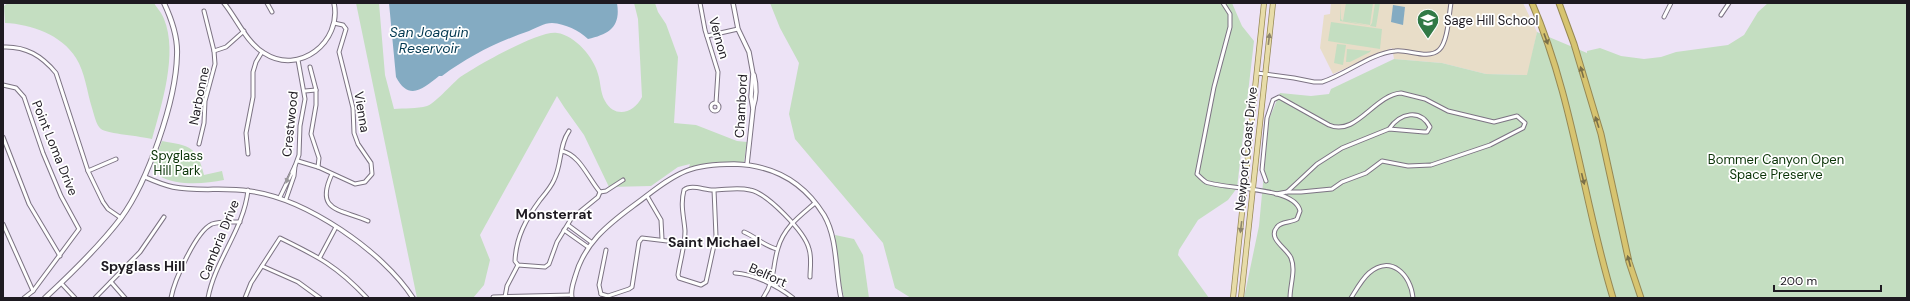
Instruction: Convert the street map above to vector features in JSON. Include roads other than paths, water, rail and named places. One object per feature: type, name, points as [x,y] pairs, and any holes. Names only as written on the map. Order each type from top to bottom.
[{"type":"highway","points":[[1532,3],[1551,52],[1569,118],[1613,298]]},
{"type":"highway","points":[[1559,3],[1574,44],[1600,134],[1629,262],[1641,298]]},
{"type":"main road","points":[[45,298],[99,244],[121,218],[145,177],[166,116],[175,76],[177,55],[173,22],[164,3]]},
{"type":"main road","name":"Newport Coast Drive","points":[[1232,298],[1264,3]]},
{"type":"main road","name":"Newport Coast Drive","points":[[1241,298],[1273,3]]},
{"type":"street","points":[[224,3],[244,31],[262,52],[280,60],[298,60],[313,54],[323,46],[331,34],[334,23],[334,3]]},
{"type":"street","points":[[267,3],[272,12]]},
{"type":"street","name":"Vernon","points":[[700,3],[707,36],[718,72],[716,103]]},
{"type":"street","name":"Chambord","points":[[733,3],[738,29],[749,52],[753,74],[751,88],[753,109],[747,164]]},
{"type":"street","points":[[1223,3],[1230,14],[1230,27],[1214,87],[1197,174],[1204,181],[1214,184],[1253,189],[1276,194],[1293,199],[1298,204],[1300,211],[1297,219],[1278,225],[1274,231],[1275,239],[1289,254],[1293,262],[1290,298]]},
{"type":"street","points":[[1257,73],[1322,82],[1385,53],[1402,50],[1432,54],[1440,50],[1444,42],[1451,3]]},
{"type":"street","points":[[1664,17],[1671,3]]},
{"type":"street","points":[[1721,15],[1729,3]]},
{"type":"street","name":"Narbonne","points":[[199,144],[204,123],[205,101],[214,71],[214,51],[204,11]]},
{"type":"street","name":"Vienna","points":[[298,160],[318,167],[352,183],[360,184],[369,180],[373,170],[371,163],[358,144],[354,133],[353,108],[339,52],[346,29],[343,25],[334,23]]},
{"type":"street","points":[[707,36],[738,29]]},
{"type":"street","name":"Narbonne","points":[[214,51],[226,47],[244,31]]},
{"type":"street","points":[[3,47],[22,48],[37,54],[48,63],[56,73],[88,171],[103,202],[108,209],[121,218]]},
{"type":"street","points":[[248,154],[246,133],[253,97],[253,72],[256,62],[262,52]]},
{"type":"street","name":"Crestwood","points":[[280,197],[298,160],[300,126],[305,91],[298,60]]},
{"type":"street","points":[[310,67],[316,90],[316,105],[311,134],[319,158],[318,167]]},
{"type":"street","points":[[753,74],[757,97],[753,109]]},
{"type":"street","name":"Point Loma Drive","points":[[3,85],[16,88],[24,97],[61,196],[79,229],[60,256]]},
{"type":"street","points":[[751,88],[756,88]]},
{"type":"street","points":[[305,91],[316,90]]},
{"type":"street","points":[[1266,181],[1262,170],[1267,118],[1273,100],[1279,97],[1329,125],[1338,128],[1349,126],[1372,108],[1401,93],[1425,99],[1448,112],[1497,122],[1517,116],[1525,123],[1523,128],[1490,145],[1439,162],[1422,166],[1408,166],[1382,161],[1366,173],[1342,182],[1332,189],[1276,194]]},
{"type":"street","points":[[1287,192],[1317,164],[1331,154],[1389,128],[1404,115],[1412,115],[1424,120],[1430,127],[1428,132],[1389,128]]},
{"type":"street","points":[[569,131],[565,137],[561,163],[554,181],[534,208],[518,237],[515,261],[518,265],[545,267],[549,264],[555,247],[564,230],[577,212],[598,197],[600,192]]},
{"type":"street","points":[[3,137],[29,204],[60,256],[33,291],[24,298]]},
{"type":"street","points":[[562,151],[570,152],[577,159],[600,192]]},
{"type":"street","points":[[88,171],[116,159]]},
{"type":"street","points":[[493,297],[571,296],[577,269],[588,247],[608,224],[670,179],[686,171],[704,166],[747,164],[764,167],[784,175],[805,190],[825,217],[832,235],[837,279],[841,298]]},
{"type":"street","name":"Crestwood","points":[[286,199],[294,176],[295,166]]},
{"type":"street","points":[[332,174],[326,188],[326,198],[328,204],[346,215],[357,216],[368,221]]},
{"type":"street","points":[[145,177],[164,185],[179,188],[248,190],[286,199],[313,212],[376,256],[413,298]]},
{"type":"street","points":[[600,192],[606,191],[623,180]]},
{"type":"street","points":[[714,190],[716,236],[706,282],[701,285],[681,280],[678,275],[685,232],[682,206],[684,190],[689,188],[714,190],[738,188],[752,190],[765,196],[800,233],[809,248],[811,257],[810,277]]},
{"type":"street","name":"Cambria Drive","points":[[208,298],[216,271],[240,222],[246,206],[248,190]]},
{"type":"street","points":[[647,196],[661,220],[662,239]]},
{"type":"street","points":[[763,298],[770,284],[776,263],[777,249],[781,239],[791,223],[815,203]]},
{"type":"street","points":[[95,298],[140,252],[164,217]]},
{"type":"street","points":[[171,298],[182,266],[206,228],[215,223],[240,222]]},
{"type":"street","points":[[3,224],[33,291]]},
{"type":"street","points":[[568,225],[591,242]]},
{"type":"street","points":[[320,257],[336,227]]},
{"type":"street","points":[[564,230],[588,247]]},
{"type":"street","points":[[574,237],[577,232]]},
{"type":"street","points":[[744,232],[761,244],[777,249]]},
{"type":"street","points":[[245,298],[251,283],[280,238],[320,257],[344,274],[367,298]]},
{"type":"street","points":[[601,294],[608,296],[632,287],[639,242],[642,238],[662,239],[684,243]]},
{"type":"street","points":[[598,298],[601,294],[599,285],[606,250]]},
{"type":"street","points":[[508,297],[507,286],[518,265]]},
{"type":"street","points":[[262,266],[298,282],[320,298]]},
{"type":"street","points":[[1351,298],[1368,274],[1378,268],[1388,266],[1396,268],[1405,274],[1411,284],[1413,298]]},
{"type":"street","name":"Belfort","points":[[735,273],[746,274],[770,284],[793,298]]},
{"type":"street","points":[[111,282],[125,298]]},
{"type":"street","points":[[61,283],[75,298]]},
{"type":"water","name":"San Joaquin Reservoir","points":[[389,3],[617,3],[618,11],[615,24],[602,35],[588,39],[576,30],[567,26],[552,23],[546,24],[484,50],[462,62],[442,76],[439,76],[428,85],[411,91],[401,85],[396,77]]},
{"type":"water","points":[[1393,5],[1405,7],[1403,25],[1391,22]]},
{"type":"place","name":"Sage Hill School","points":[[1428,40]]},
{"type":"district","name":"Monsterrat","points":[[554,214]]},
{"type":"district","name":"Saint Michael","points":[[714,242]]},
{"type":"district","name":"Spyglass Hill","points":[[143,266]]},
{"type":"park label","name":"Spyglass Hill Park","points":[[177,162]]},
{"type":"park label","name":"Bommer Canyon Open Space Preserve","points":[[1776,166]]}]
